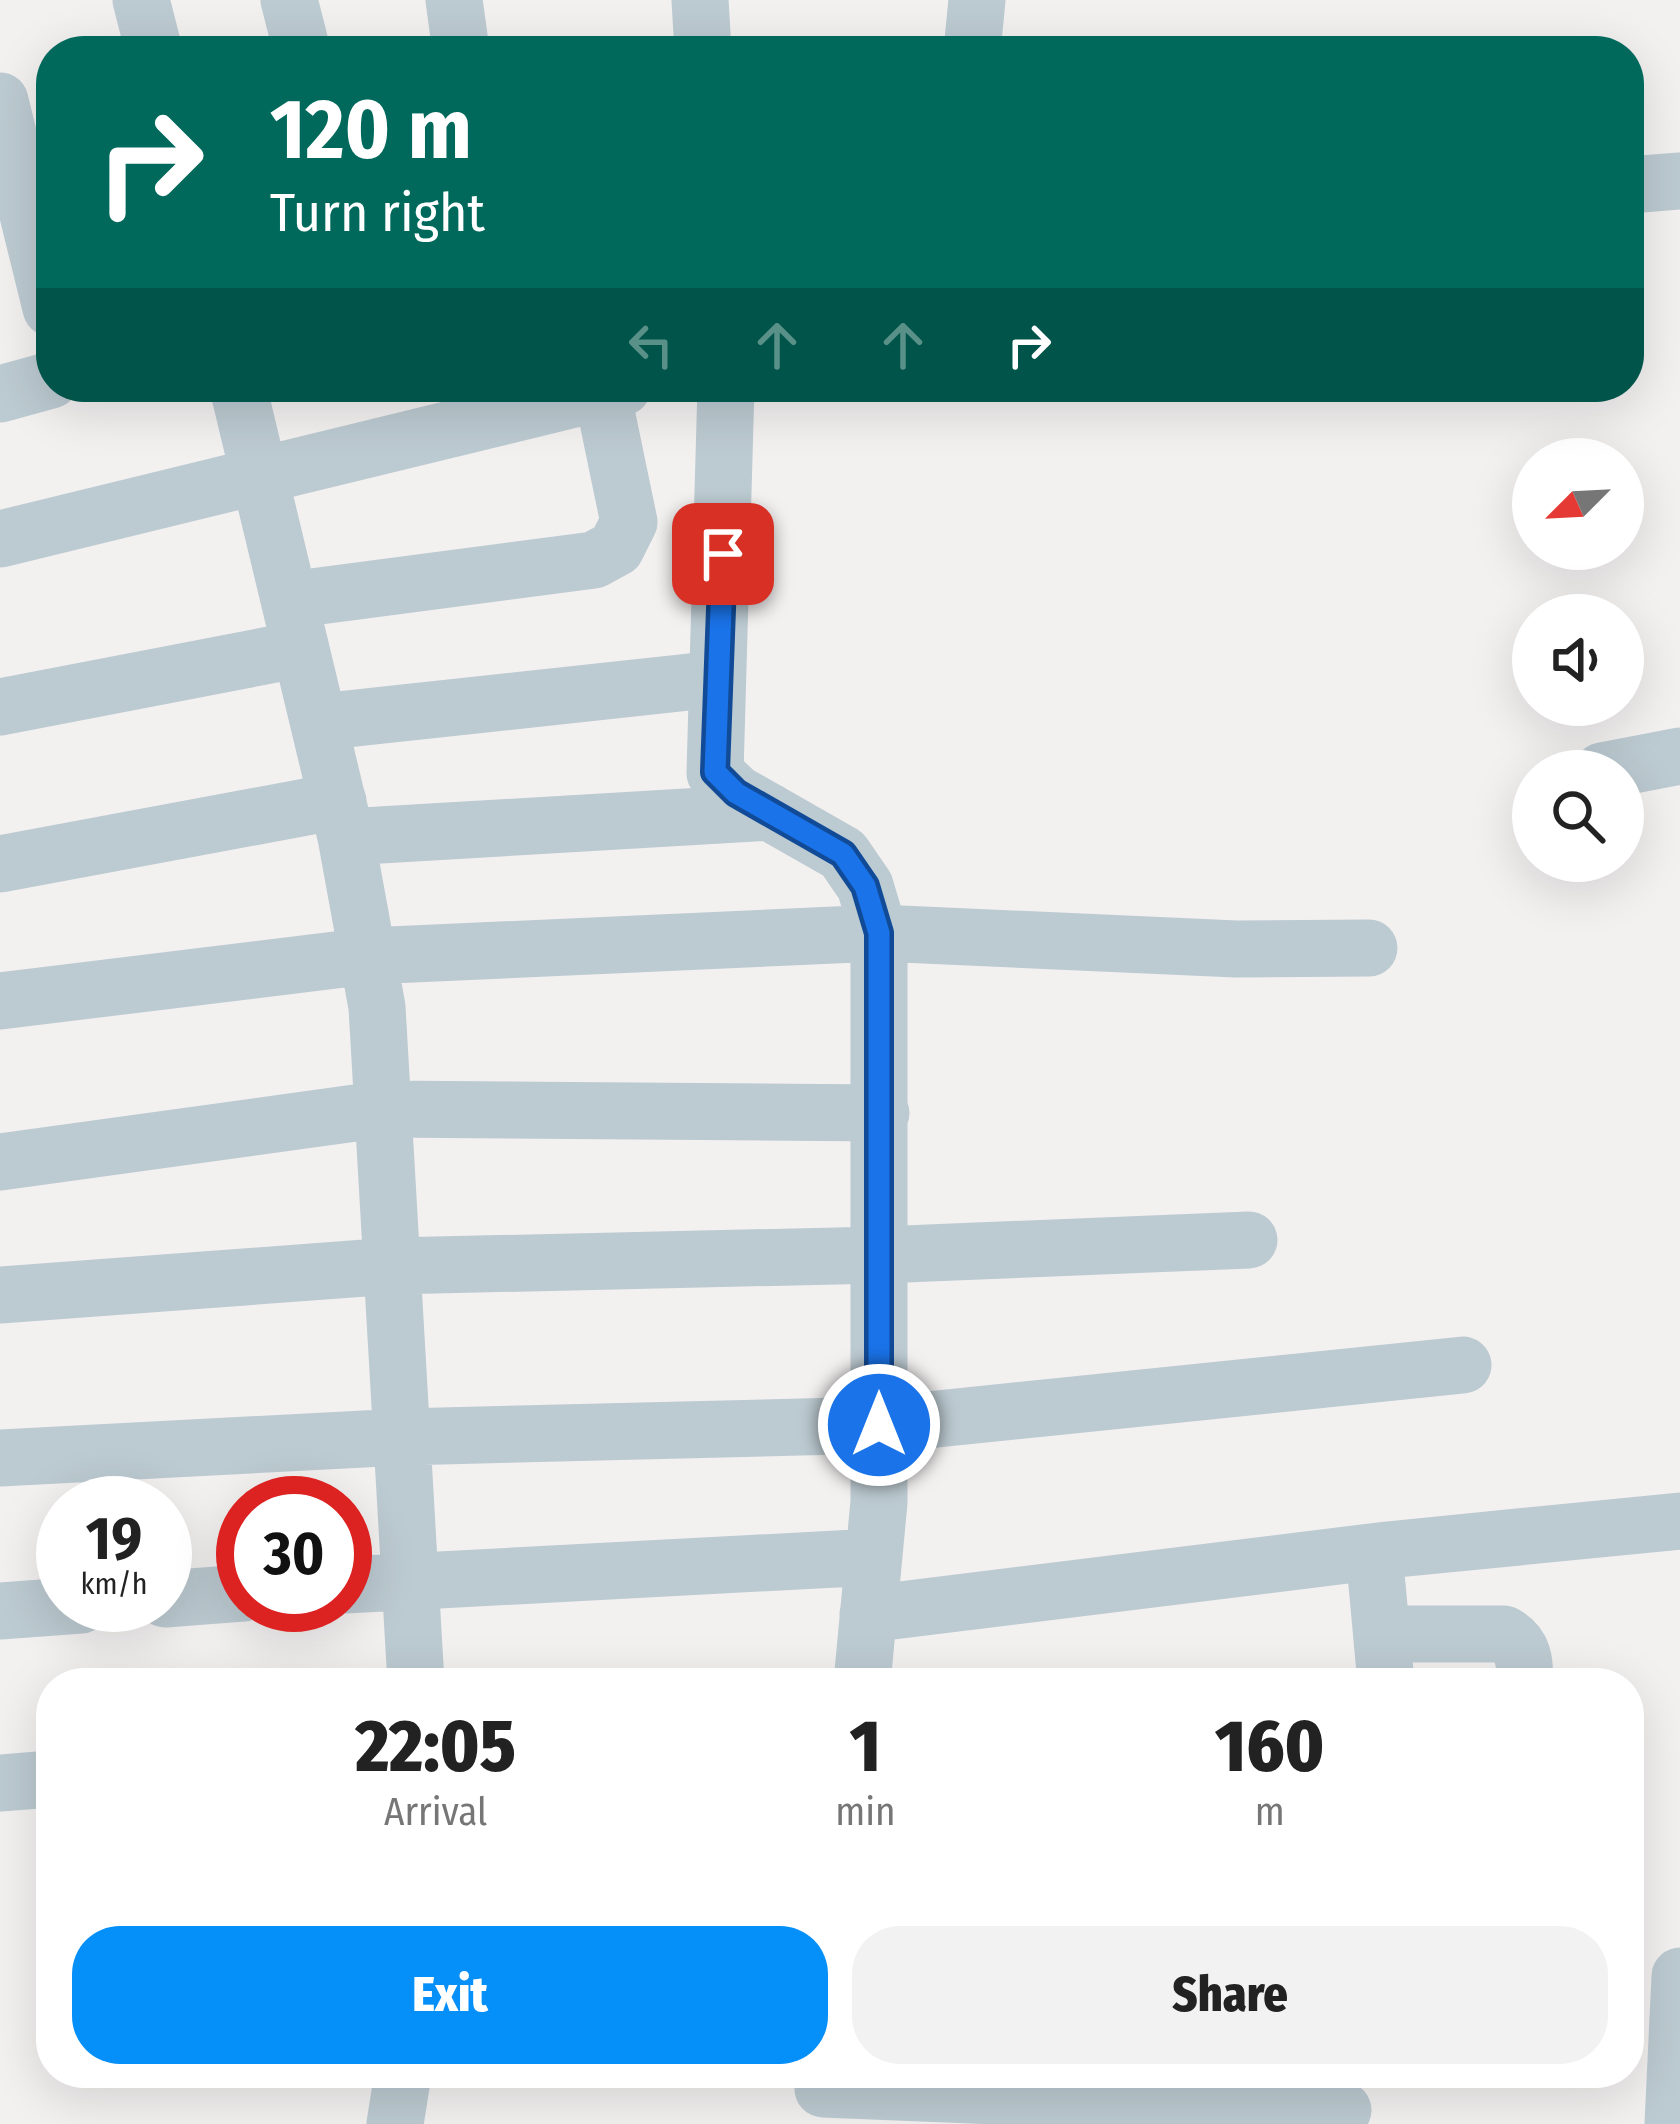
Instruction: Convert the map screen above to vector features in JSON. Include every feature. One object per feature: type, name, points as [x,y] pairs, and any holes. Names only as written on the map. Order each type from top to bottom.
[{"type":"street","points":[[141,0],[150,36]]},
{"type":"street","points":[[289,0],[298,36]]},
{"type":"street","points":[[454,0],[459,36]]},
{"type":"street","points":[[700,0],[702,36]]},
{"type":"street","points":[[973,36],[977,0]]},
{"type":"street","points":[[0,101],[36,247]]},
{"type":"street","points":[[1644,184],[1680,182]]},
{"type":"street","points":[[0,394],[36,384]]},
{"type":"street","points":[[242,402],[342,819],[377,1007],[415,1668]]},
{"type":"street","points":[[0,539],[558,402]]},
{"type":"street","points":[[0,707],[295,624],[594,560],[616,548],[629,522],[615,402]]},
{"type":"street","points":[[726,402],[715,772],[736,793],[843,854],[865,886],[879,933],[879,1425],[863,1668]]},
{"type":"street","points":[[319,722],[717,679]]},
{"type":"street","points":[[1644,763],[1680,756]]},
{"type":"street","points":[[0,864],[342,819],[770,812]]},
{"type":"street","points":[[0,1001],[368,956],[879,933],[1236,950],[1369,948]]},
{"type":"street","points":[[0,1162],[383,1109],[880,1113]]},
{"type":"street","points":[[0,1295],[392,1265],[880,1255],[1249,1240]]},
{"type":"street","points":[[0,1458],[402,1437],[879,1425],[1463,1365]]},
{"type":"street","points":[[868,1614],[1374,1552],[1680,1521]]},
{"type":"street","points":[[1374,1552],[1384,1658],[1504,1634],[1516,1641],[1525,1668]]},
{"type":"street","points":[[372,1583],[874,1557]]},
{"type":"street","points":[[0,1611],[36,1608]]},
{"type":"street","points":[[0,1783],[36,1780]]},
{"type":"street","points":[[1673,2124],[1680,1976]]},
{"type":"street","points":[[395,2124],[401,2088]]},
{"type":"street","points":[[822,2095],[1343,2110]]},
{"type":"route","points":[[723,554],[715,772],[736,793],[843,854],[865,886],[879,933],[879,1425]]}]
